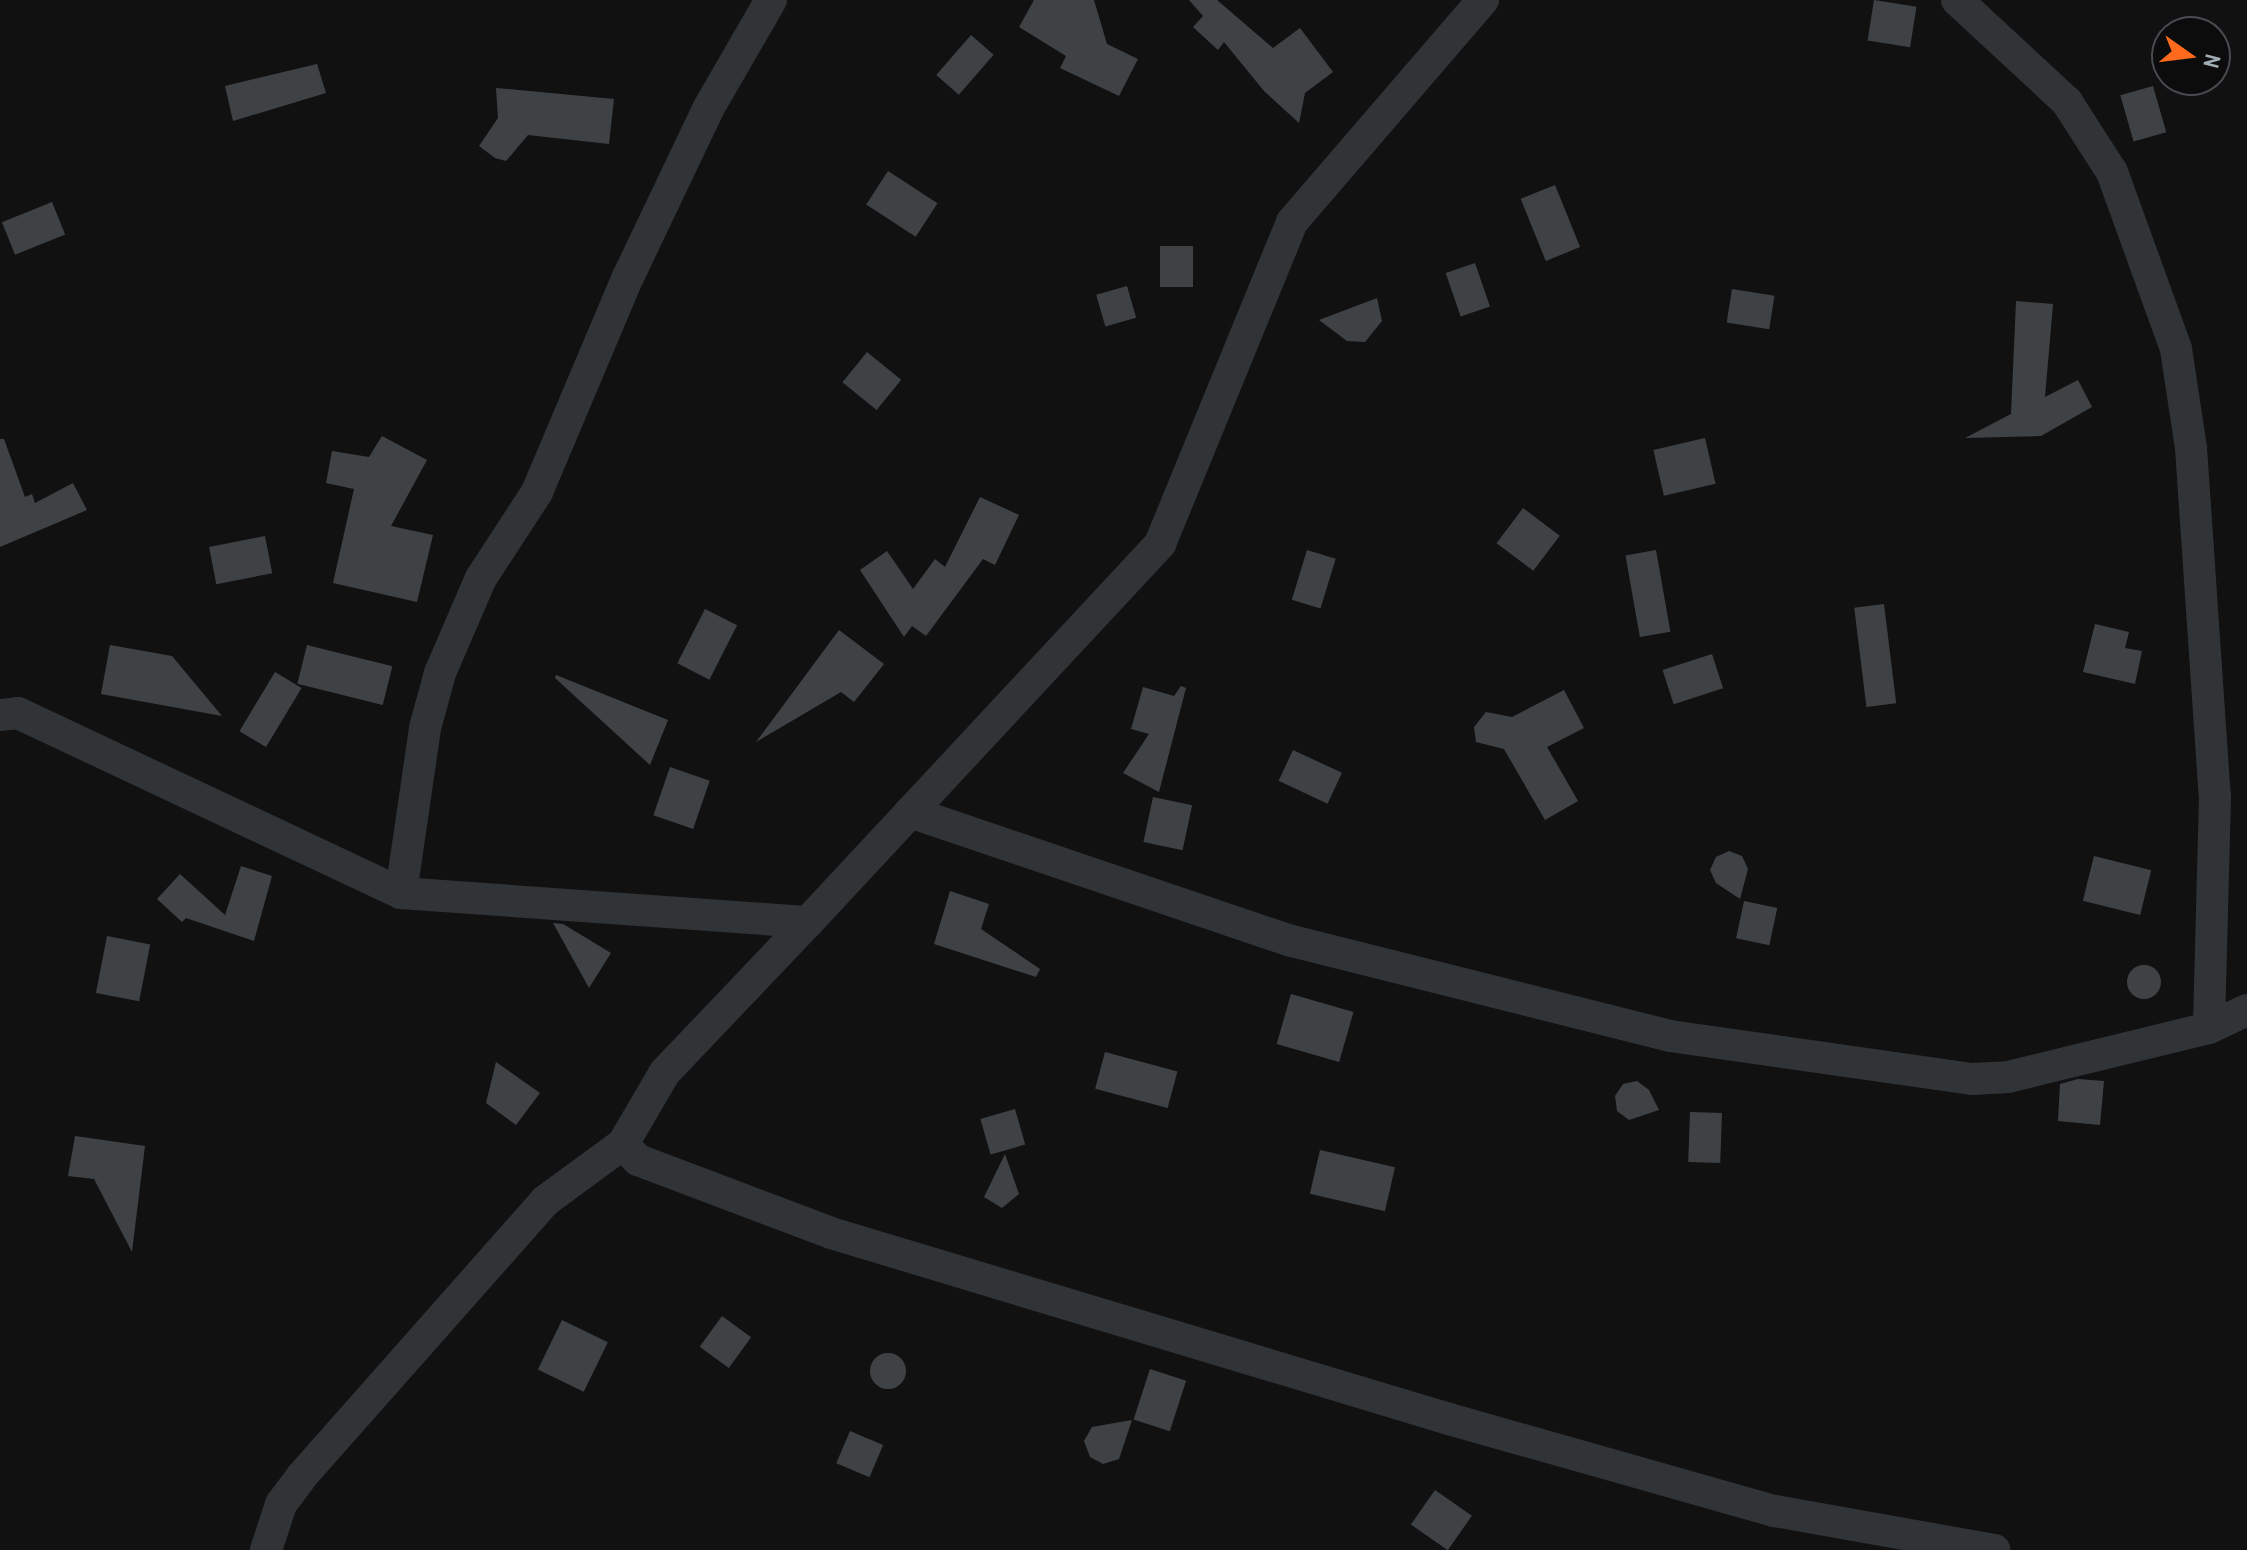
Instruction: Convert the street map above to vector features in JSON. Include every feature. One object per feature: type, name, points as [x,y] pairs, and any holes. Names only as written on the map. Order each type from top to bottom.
[{"type":"street","points":[[401,893],[425,728],[440,673],[481,578],[537,492],[628,277],[708,109],[771,0]]},
{"type":"street","points":[[266,1550],[281,1504],[301,1477],[545,1201],[623,1144],[665,1072],[1160,544],[1292,222],[1483,0]]},
{"type":"street","points":[[1957,0],[2067,102],[2112,172],[2176,349],[2191,448],[2215,796],[2209,1028]]},
{"type":"street","points":[[0,715],[18,713],[401,893],[808,922]]},
{"type":"street","points":[[910,812],[1292,941],[1670,1036],[1972,1079],[2008,1077],[2209,1028],[2247,1010]]},
{"type":"street","points":[[623,1144],[638,1160],[831,1233],[1449,1419],[1775,1511],[1995,1550]]},
{"type":"building","points":[[1034,0],[1094,0],[1107,44],[1138,59],[1119,96],[1060,68],[1066,56],[1019,27]]},
{"type":"building","points":[[1189,0],[1217,0],[1273,48],[1300,28],[1333,72],[1305,93],[1299,123],[1264,91],[1224,42],[1218,50],[1193,27],[1203,16]]},
{"type":"building","points":[[1874,0],[1916,7],[1910,47],[1868,40]]},
{"type":"building","points":[[971,35],[994,55],[959,95],[936,75]]},
{"type":"building","points":[[317,64],[326,93],[233,121],[225,86]]},
{"type":"building","points":[[2151,87],[2151,96],[2156,96],[2166,132],[2134,142],[2120,95]]},
{"type":"building","points":[[496,88],[614,99],[609,144],[528,135],[506,161],[495,158],[479,146],[498,118]]},
{"type":"building","points":[[888,171],[937,203],[916,237],[866,205]]},
{"type":"building","points":[[1555,185],[1580,247],[1546,261],[1521,199]]},
{"type":"building","points":[[52,202],[65,234],[15,255],[2,222]]},
{"type":"building","points":[[1160,246],[1193,246],[1193,287],[1160,287]]},
{"type":"building","points":[[1475,263],[1490,306],[1461,317],[1446,273]]},
{"type":"building","points":[[1127,286],[1136,318],[1105,327],[1096,295]]},
{"type":"building","points":[[1732,289],[1774,296],[1769,329],[1727,323]]},
{"type":"building","points":[[1377,298],[1382,321],[1365,342],[1347,341],[1319,320]]},
{"type":"building","points":[[2016,301],[2053,304],[2045,397],[2078,380],[2092,407],[2041,436],[1965,438],[2011,414]]},
{"type":"building","points":[[867,352],[901,380],[877,410],[842,382]]},
{"type":"building","points":[[382,436],[427,460],[391,526],[433,535],[417,602],[333,583],[354,489],[326,483],[332,451],[369,457]]},
{"type":"building","points":[[1705,438],[1716,484],[1664,496],[1653,450]]},
{"type":"building","points":[[0,439],[4,439],[25,497],[32,494],[35,503],[73,483],[87,510],[0,547]]},
{"type":"building","points":[[980,497],[1019,515],[995,565],[983,559],[926,636],[912,626],[904,637],[860,570],[887,551],[913,589],[935,559],[945,567]]},
{"type":"building","points":[[1523,508],[1560,536],[1533,571],[1497,543]]},
{"type":"building","points":[[265,536],[272,573],[216,584],[209,547]]},
{"type":"building","points":[[1307,550],[1336,559],[1320,608],[1292,600]]},
{"type":"building","points":[[1656,550],[1670,632],[1640,637],[1625,555]]},
{"type":"building","points":[[1884,604],[1896,703],[1866,707],[1854,608]]},
{"type":"building","points":[[705,609],[737,625],[709,680],[677,663]]},
{"type":"building","points":[[2095,624],[2129,632],[2125,648],[2142,651],[2135,684],[2083,672]]},
{"type":"building","points":[[839,630],[884,664],[854,702],[841,692],[756,742]]},
{"type":"building","points":[[110,645],[172,656],[222,716],[101,694]]},
{"type":"building","points":[[307,645],[392,666],[383,705],[297,684]]},
{"type":"building","points":[[1712,654],[1723,688],[1674,704],[1663,670]]},
{"type":"building","points":[[275,672],[302,688],[266,747],[239,731]]},
{"type":"building","points":[[556,675],[668,720],[650,765],[555,678]]},
{"type":"building","points":[[1181,686],[1186,688],[1159,792],[1123,773],[1149,734],[1131,729],[1143,687],[1174,696]]},
{"type":"building","points":[[1564,690],[1584,728],[1547,747],[1578,801],[1545,820],[1504,749],[1476,742],[1474,727],[1486,712],[1512,717]]},
{"type":"building","points":[[1293,750],[1342,773],[1328,804],[1279,781]]},
{"type":"building","points":[[670,767],[710,781],[693,829],[653,815]]},
{"type":"building","points":[[1153,797],[1192,805],[1183,850],[1143,842]]},
{"type":"building","points":[[1729,851],[1742,856],[1748,869],[1740,899],[1716,883],[1710,870],[1716,857]]},
{"type":"building","points":[[2094,856],[2151,870],[2140,915],[2083,901]]},
{"type":"building","points":[[241,866],[272,876],[254,941],[186,918],[182,922],[157,899],[180,874],[225,915]]},
{"type":"building","points":[[950,891],[989,904],[981,929],[1040,969],[1036,977],[934,944]]},
{"type":"building","points":[[1744,901],[1777,908],[1769,945],[1736,938]]},
{"type":"building","points":[[553,923],[563,924],[611,953],[589,988]]},
{"type":"building","points":[[107,936],[150,944],[139,1001],[96,993]]},
{"type":"building","points":[[2144,965],[2156,970],[2161,982],[2156,994],[2144,999],[2132,994],[2127,982],[2132,970]]},
{"type":"building","points":[[1291,994],[1353,1012],[1339,1062],[1277,1044]]},
{"type":"building","points":[[1105,1052],[1177,1071],[1168,1108],[1095,1089]]},
{"type":"building","points":[[496,1062],[540,1093],[516,1125],[486,1103]]},
{"type":"building","points":[[2078,1079],[2104,1081],[2100,1125],[2058,1121],[2060,1084]]},
{"type":"building","points":[[1637,1081],[1649,1090],[1659,1110],[1629,1120],[1617,1111],[1615,1096],[1623,1084]]},
{"type":"building","points":[[1015,1109],[1025,1145],[991,1154],[980,1119]]},
{"type":"building","points":[[1690,1112],[1722,1113],[1720,1163],[1688,1162]]},
{"type":"building","points":[[75,1136],[145,1146],[132,1252],[94,1179],[68,1176]]},
{"type":"building","points":[[1320,1150],[1395,1167],[1385,1211],[1310,1194]]},
{"type":"building","points":[[1005,1154],[1019,1194],[1002,1208],[984,1197]]},
{"type":"building","points":[[722,1316],[751,1337],[729,1368],[700,1347]]},
{"type":"building","points":[[562,1320],[608,1342],[584,1392],[538,1369]]},
{"type":"building","points":[[888,1353],[901,1358],[906,1371],[901,1384],[888,1389],[875,1384],[870,1371],[875,1358]]},
{"type":"building","points":[[1150,1369],[1186,1381],[1170,1431],[1134,1419]]},
{"type":"building","points":[[1132,1420],[1119,1459],[1103,1464],[1090,1457],[1084,1441],[1092,1427]]},
{"type":"building","points":[[850,1431],[883,1445],[869,1477],[836,1463]]},
{"type":"building","points":[[1435,1490],[1472,1516],[1448,1550],[1411,1524]]}]
